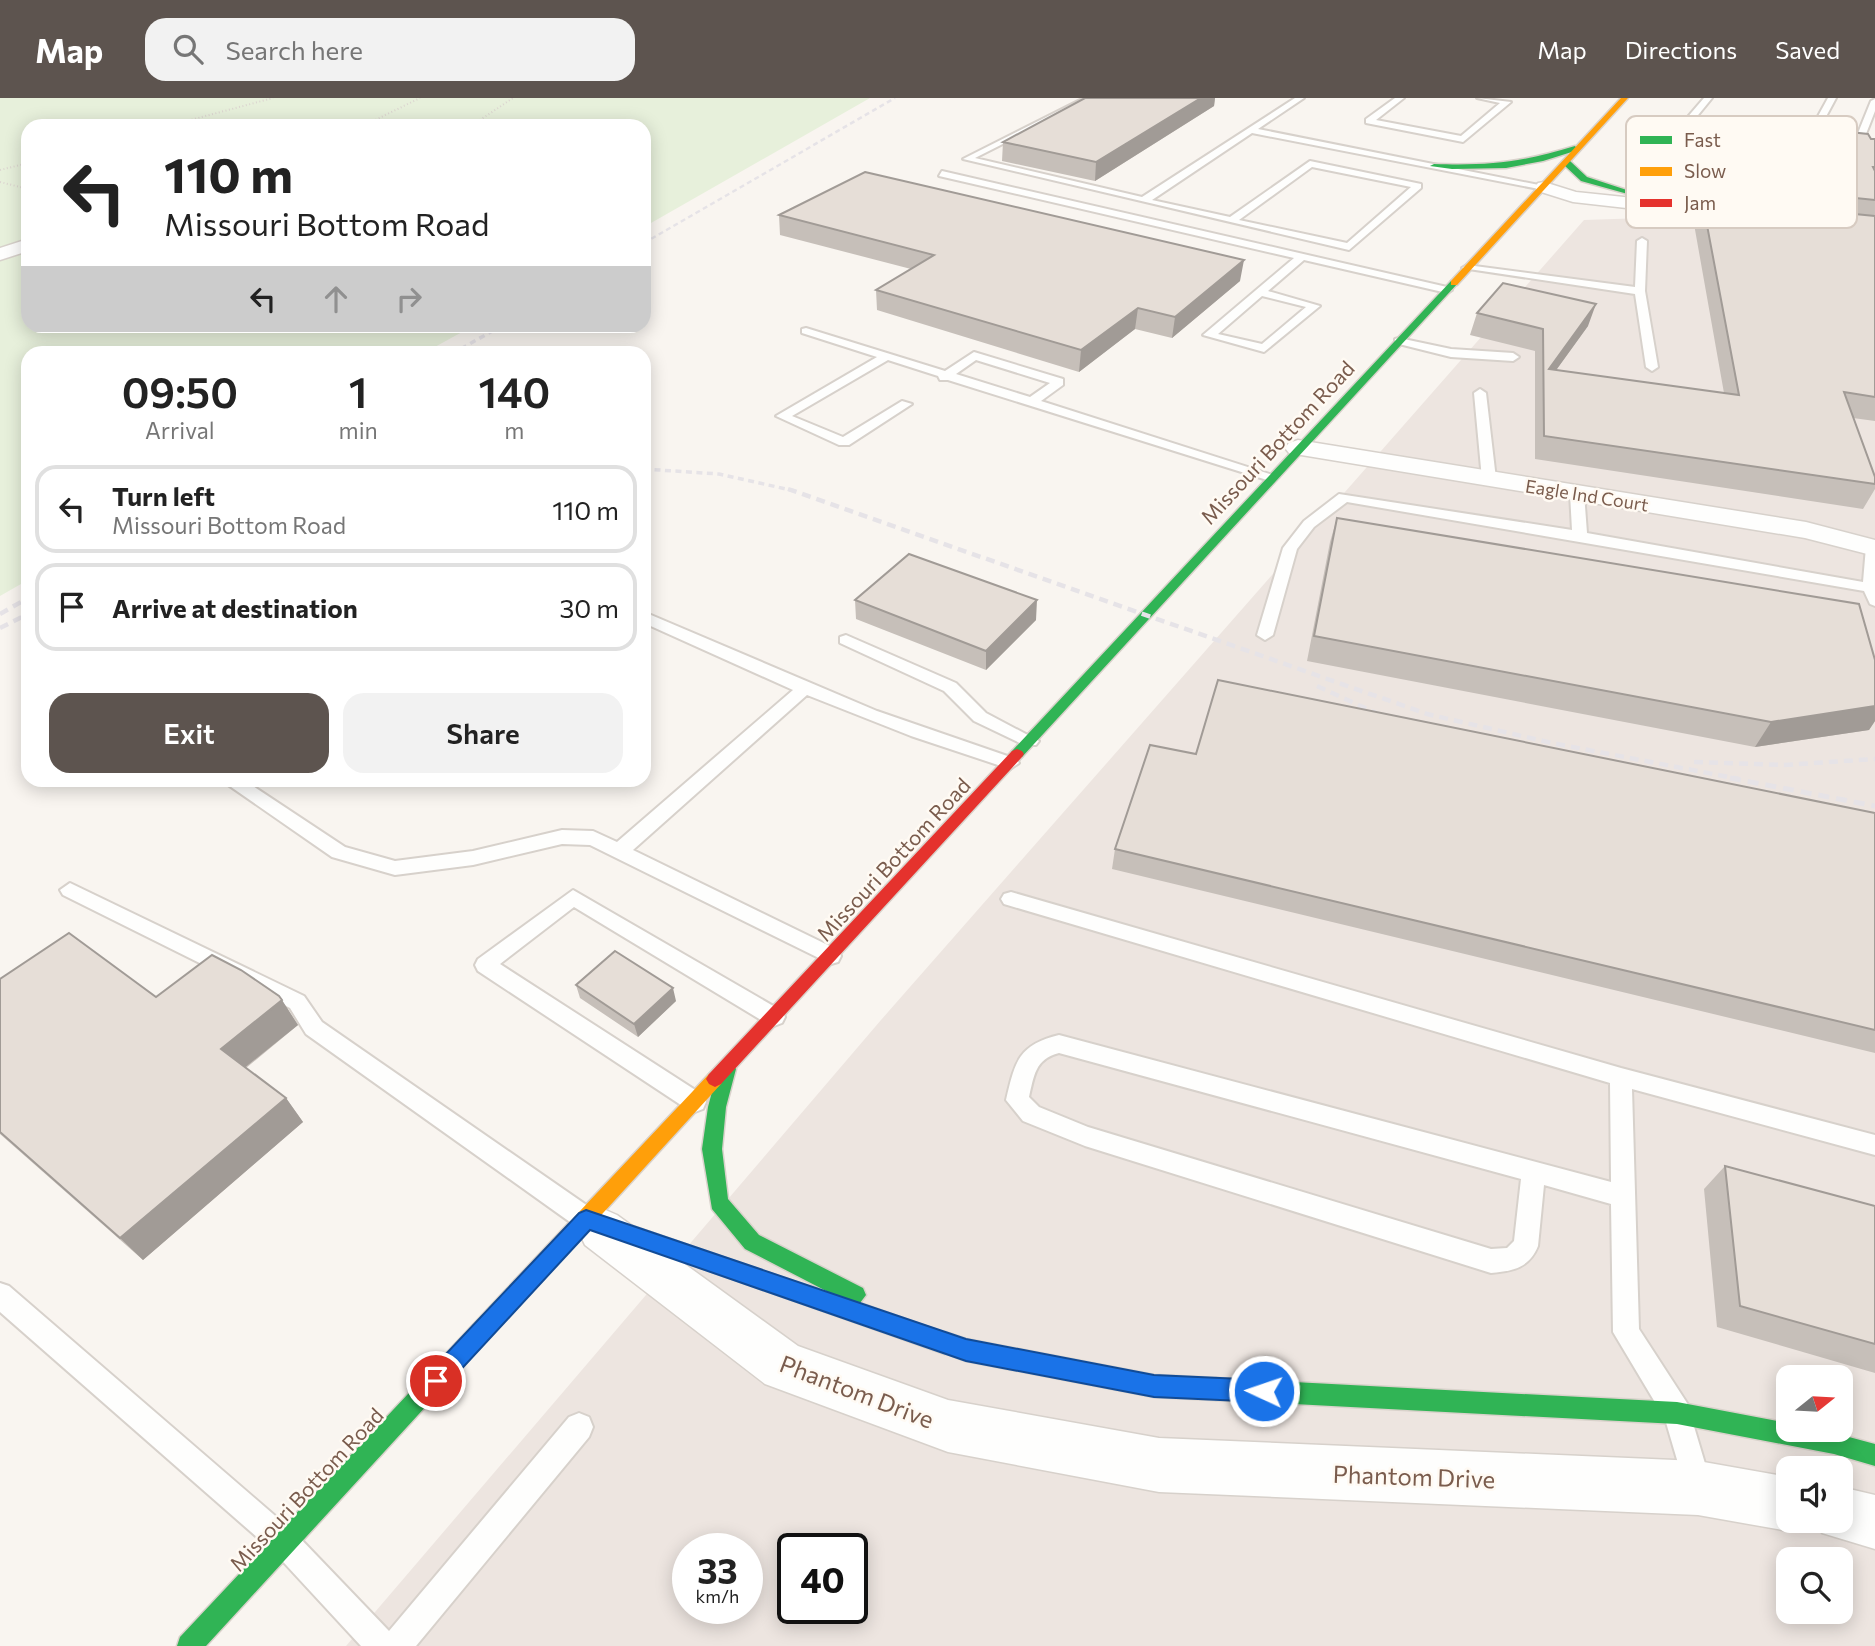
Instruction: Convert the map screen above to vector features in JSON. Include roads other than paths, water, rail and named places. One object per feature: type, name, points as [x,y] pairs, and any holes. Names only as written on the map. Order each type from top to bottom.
[{"type":"street","name":"Missouri Bottom Road","points":[[189,1646],[1625,98]]},
{"type":"street","points":[[1434,166],[1516,168],[1537,164],[1583,144]]},
{"type":"street","points":[[1567,163],[1584,180],[1626,192]]},
{"type":"street","points":[[1434,166],[1501,197],[1518,215]]},
{"type":"street","points":[[1544,187],[1626,193]]},
{"type":"street","points":[[1544,187],[1573,197],[1626,203]]},
{"type":"street","points":[[1857,219],[1875,221]]},
{"type":"street","points":[[1857,227],[1875,229]]},
{"type":"street","points":[[0,254],[21,247]]},
{"type":"street","name":"Eagle Ind Court","points":[[1298,448],[1806,530],[1874,547]]},
{"type":"street","points":[[727,1068],[717,1107],[712,1149],[719,1203],[752,1242],[831,1280],[927,1337]]},
{"type":"street","points":[[586,1219],[966,1350],[1154,1386],[1677,1413],[1834,1443],[1875,1455]]},
{"type":"street","name":"Phantom Drive","points":[[586,1219],[783,1366],[948,1426],[1159,1465],[1698,1488],[1776,1502]]},
{"type":"street","points":[[1853,1517],[1875,1522]]},
{"type":"lane","points":[[1090,98],[967,159],[1143,201],[1231,221],[1349,247],[1418,186],[1310,164],[1231,221]]},
{"type":"lane","points":[[1143,201],[1300,98]]},
{"type":"lane","points":[[1400,98],[1369,121],[1463,139],[1507,102],[1481,98]]},
{"type":"lane","points":[[1692,116],[1707,98]]},
{"type":"lane","points":[[1822,116],[1832,98]]},
{"type":"lane","points":[[1875,101],[1857,146],[1875,148]]},
{"type":"lane","points":[[1253,131],[1544,187]]},
{"type":"lane","points":[[1351,172],[1373,154]]},
{"type":"lane","points":[[942,174],[1447,290]]},
{"type":"lane","points":[[1642,241],[1640,291],[1652,367]]},
{"type":"lane","points":[[1261,292],[1314,306],[1264,348],[1209,335],[1303,257]]},
{"type":"lane","points":[[1464,272],[1496,285]]},
{"type":"lane","points":[[1464,272],[1640,291]]},
{"type":"lane","points":[[806,331],[1272,477]]},
{"type":"lane","points":[[1399,341],[1451,353],[1513,357]]},
{"type":"lane","points":[[943,376],[974,356],[1059,382],[1030,403]]},
{"type":"lane","points":[[885,357],[782,416],[844,442],[906,404]]},
{"type":"lane","points":[[1480,393],[1489,479]]},
{"type":"lane","points":[[1577,493],[1580,536]]},
{"type":"lane","points":[[1265,635],[1290,548],[1309,524],[1344,497],[1580,536],[1873,594],[1874,547]]},
{"type":"lane","points":[[651,620],[939,742],[1010,763]]},
{"type":"lane","points":[[846,640],[950,687],[980,717],[1030,741]]},
{"type":"lane","points":[[619,850],[806,687]]},
{"type":"lane","points":[[241,787],[339,852],[395,868],[473,858],[562,837],[593,838],[831,956]]},
{"type":"lane","points":[[70,890],[297,1002],[314,1028],[586,1219]]},
{"type":"lane","points":[[695,1102],[485,965],[573,897],[774,1017]]},
{"type":"lane","points":[[1011,900],[1621,1077],[1875,1145]]},
{"type":"lane","points":[[1533,1172],[1526,1246],[1513,1259],[1491,1261],[1085,1136],[1031,1114],[1017,1100],[1028,1057],[1041,1047],[1059,1044],[1623,1196]]},
{"type":"lane","points":[[1621,1077],[1626,1332],[1677,1413],[1698,1488]]},
{"type":"lane","points":[[0,1295],[285,1543],[382,1646]]},
{"type":"lane","points":[[396,1646],[579,1427]]},
{"type":"railway","points":[[651,239],[895,98]]},
{"type":"railway","points":[[466,346],[489,333]]},
{"type":"railway","points":[[651,469],[719,474],[791,490]]},
{"type":"railway","points":[[791,490],[1427,714],[1552,743],[1739,779]]},
{"type":"railway","points":[[0,614],[21,602]]},
{"type":"railway","points":[[0,628],[21,618]]},
{"type":"railway","points":[[1317,686],[1387,718]]},
{"type":"railway","points":[[1694,762],[1784,765],[1875,759]]},
{"type":"railway","points":[[1730,778],[1875,806]]}]
